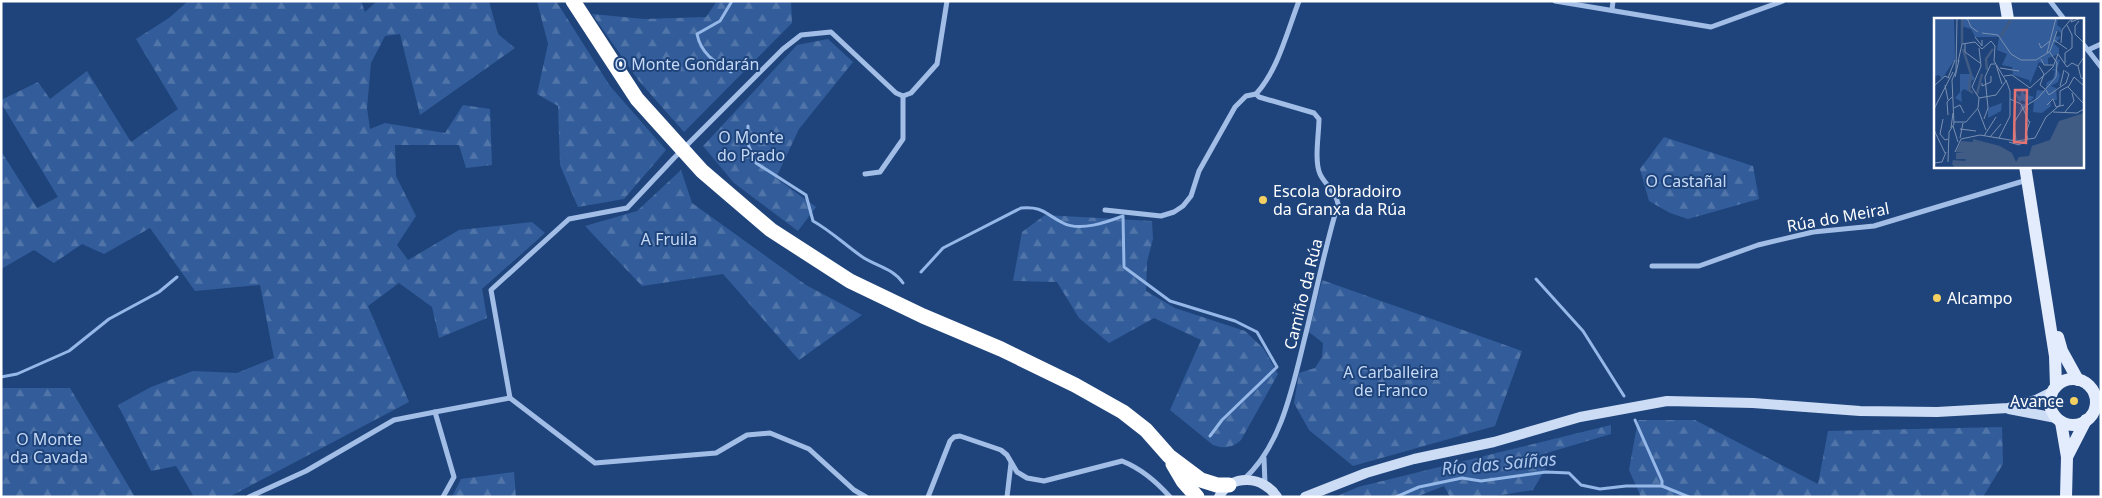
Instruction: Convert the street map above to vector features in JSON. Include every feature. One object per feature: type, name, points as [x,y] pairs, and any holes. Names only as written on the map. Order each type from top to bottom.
[{"type":"highway","points":[[573,1],[637,99],[702,171],[771,230],[850,282],[922,316],[1001,349],[1076,385],[1123,412],[1146,430],[1169,456],[1201,480],[1217,485],[1236,483]]},
{"type":"highway","points":[[1169,456],[1183,481],[1197,497]]},
{"type":"main road","points":[[2005,1],[2008,18]]},
{"type":"main road","points":[[2032,175],[2031,198],[2062,351],[2078,380]]},
{"type":"main road","points":[[2032,175],[2055,356],[2054,389],[2050,407],[2059,420],[2067,457],[2066,497]]},
{"type":"main road","points":[[1305,497],[1366,473],[1414,459],[1494,442],[1580,417],[1667,401],[1753,403],[1897,412],[2008,408],[2036,400],[2063,381],[2078,380],[2086,383],[2095,396],[2096,404],[2094,412],[2086,420],[2067,457]]},
{"type":"main road","points":[[2008,408],[2075,425],[2086,420]]},
{"type":"main road","points":[[1219,497],[1236,483],[1250,480],[1265,485],[1278,496]]},
{"type":"street","points":[[866,497],[854,490],[809,449],[770,433],[747,435],[716,453],[595,463],[510,398],[491,290],[569,219],[627,208],[783,49],[801,35],[831,32],[896,93],[903,96],[911,93],[937,64],[946,1]]},
{"type":"street","points":[[1105,210],[1161,216],[1174,212],[1184,206],[1191,196],[1199,172],[1235,107],[1246,96],[1256,94],[1262,88],[1278,58],[1299,1]]},
{"type":"street","points":[[1555,1],[1711,27],[1783,1]]},
{"type":"street","points":[[1612,10],[1613,1]]},
{"type":"street","points":[[2050,1],[2063,18]]},
{"type":"street","points":[[2088,50],[2101,44]]},
{"type":"street","points":[[2084,45],[2101,67]]},
{"type":"street","name":"Camiño da Rúa","points":[[1256,94],[1259,97],[1314,113],[1317,116],[1319,119],[1317,164],[1320,174],[1333,191],[1338,204],[1295,379],[1281,420],[1264,455]]},
{"type":"street","points":[[865,174],[880,172],[903,139],[903,96]]},
{"type":"street","name":"Rúa do Meiral","points":[[1652,266],[1699,266],[1758,245],[1814,232],[1874,226],[2032,175]]},
{"type":"street","points":[[249,497],[306,471],[394,420],[510,398]]},
{"type":"street","points":[[434,412],[454,477],[443,497]]},
{"type":"street","points":[[928,497],[950,442],[954,437],[960,436],[1001,450],[1007,455],[1017,472],[1028,478],[1044,481],[1122,461],[1133,465],[1152,477],[1170,497]]},
{"type":"street","points":[[1236,483],[1252,471],[1264,455]]},
{"type":"street","points":[[1264,455],[1263,471],[1265,485]]},
{"type":"street","points":[[1007,497],[1011,462]]},
{"type":"green space","points":[[188,1],[361,1],[365,12],[377,1],[489,1],[498,34],[515,48],[420,115],[400,34],[385,36],[371,63],[367,108],[370,129],[385,123],[445,133],[463,105],[490,109],[492,165],[466,168],[459,145],[395,145],[396,176],[416,216],[397,245],[408,260],[459,230],[532,222],[545,233],[482,289],[487,318],[439,338],[432,307],[399,283],[368,306],[409,402],[229,497],[194,497],[176,466],[151,471],[118,405],[151,387],[193,371],[237,373],[274,358],[260,285],[195,291],[150,228],[104,254],[82,244],[54,263],[34,250],[1,269],[1,151],[37,208],[58,197],[1,103],[1,100],[38,82],[50,99],[87,71],[131,142],[178,109],[136,39],[169,18]]},
{"type":"green space","points":[[537,1],[556,1],[610,86],[666,150],[624,199],[578,207],[560,165],[558,106],[537,94],[548,44]]},
{"type":"green space","name":"O Monte Gondarán","points":[[717,1],[791,1],[792,23],[684,132],[639,81],[592,14],[644,19],[706,17]]},
{"type":"green space","name":"O Monte do Prado","points":[[828,39],[853,62],[799,129],[776,178],[816,207],[798,231],[734,183],[703,146],[797,45]]},
{"type":"green space","name":"O Castañal","points":[[1664,137],[1753,166],[1759,199],[1688,219],[1670,213],[1649,201],[1640,169]]},
{"type":"green space","name":"A Fruila","points":[[681,170],[692,203],[806,285],[862,315],[799,360],[723,274],[642,286],[585,226],[637,211]]},
{"type":"green space","points":[[1045,215],[1152,221],[1153,239],[1147,262],[1146,291],[1175,308],[1245,331],[1263,348],[1278,374],[1241,440],[1235,445],[1228,447],[1213,445],[1170,410],[1201,340],[1154,318],[1109,343],[1079,318],[1057,282],[1013,281],[1022,232]]},
{"type":"green space","name":"A Carballeira de Franco","points":[[1322,280],[1522,351],[1495,426],[1353,466],[1309,430],[1294,403],[1299,373],[1315,368],[1322,357],[1323,343],[1309,332]]},
{"type":"green space","name":"O Monte da Cavada","points":[[1,388],[70,388],[135,497],[1,497]]},
{"type":"green space","points":[[1638,420],[1695,420],[1818,484],[1828,431],[2002,427],[2003,464],[1983,497],[1641,497],[1629,470]]},
{"type":"green space","points":[[1611,425],[1611,434],[1510,464],[1547,466],[1533,490],[1489,497],[1450,497],[1444,486],[1416,497],[1335,497],[1358,487]]},
{"type":"green space","points":[[514,472],[516,497],[452,497],[461,479]]},
{"type":"waterway","name":"Río das Saíñas","points":[[731,72],[714,61],[705,52],[697,34],[720,21],[732,1]]},
{"type":"waterway","name":"Río das Saíñas","points":[[748,126],[748,144],[756,163],[806,195],[813,221],[861,256],[894,274],[903,283]]},
{"type":"waterway","name":"Río das Saíñas","points":[[921,272],[943,248],[1021,208],[1039,209],[1063,223],[1077,227],[1093,225],[1123,216],[1124,267],[1170,301],[1235,321],[1257,332],[1277,367],[1222,420],[1210,436]]},
{"type":"waterway","points":[[1,377],[17,374],[69,351],[109,319],[159,292],[177,277]]},
{"type":"waterway","points":[[1536,279],[1583,331],[1624,396]]},
{"type":"waterway","points":[[1635,420],[1662,481],[1662,486]]},
{"type":"waterway","name":"Río das Saíñas","points":[[1396,497],[1419,487],[1462,478],[1481,481],[1546,472],[1569,473],[1581,485],[1600,489],[1626,486],[1662,486],[1689,497]]},
{"type":"place","name":"Escola Obradoiro da Granxa da Rúa","points":[[1263,200]]},
{"type":"place","name":"Alcampo","points":[[1937,298]]},
{"type":"place","name":"Avance","points":[[2074,401]]}]
